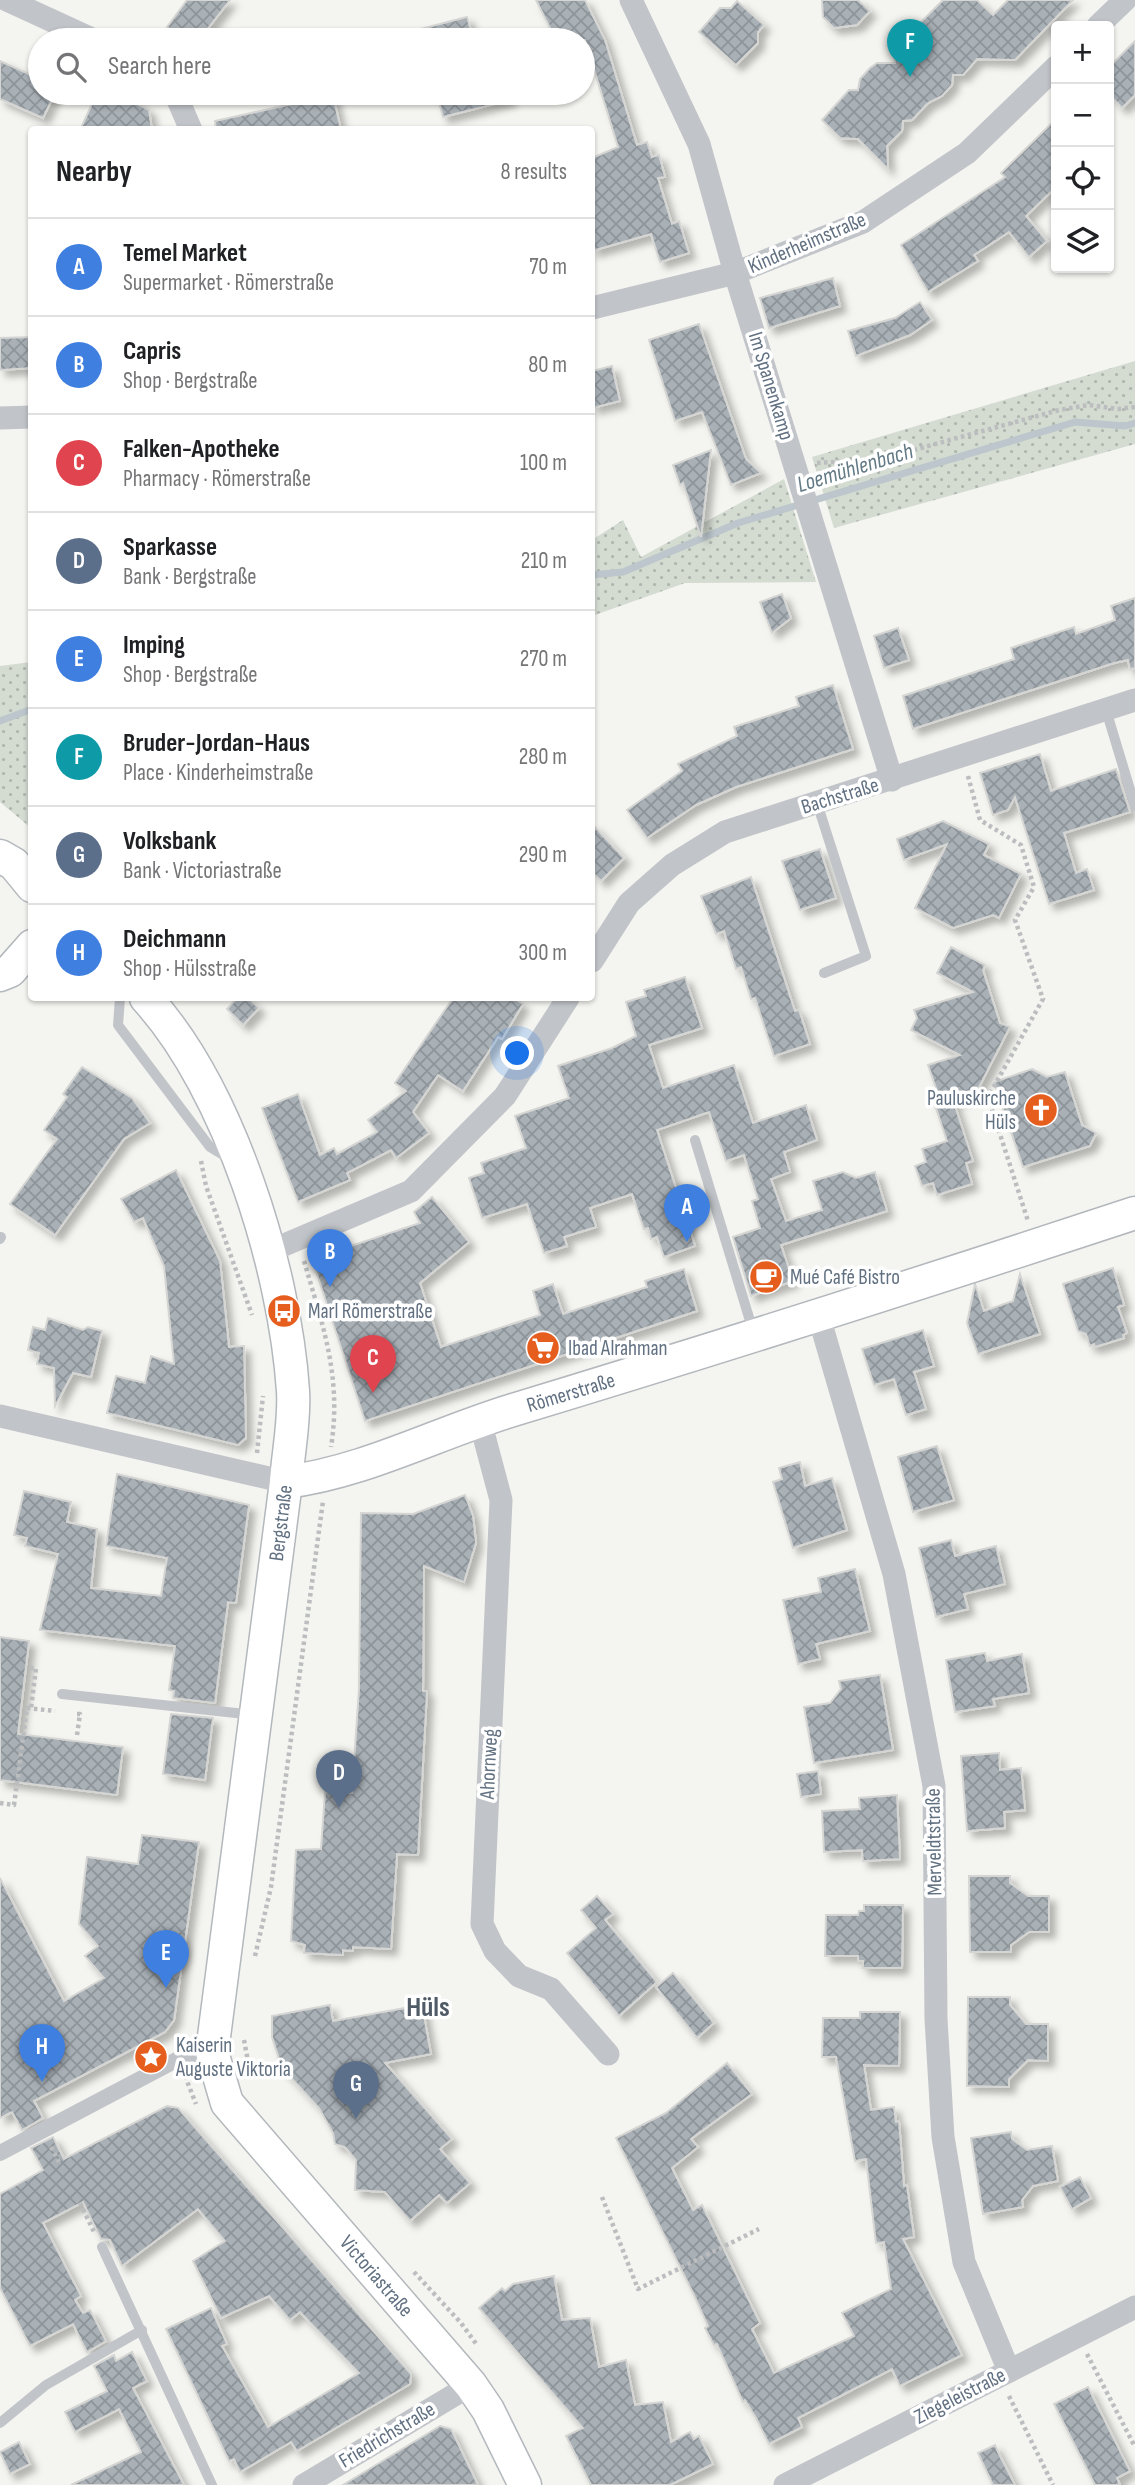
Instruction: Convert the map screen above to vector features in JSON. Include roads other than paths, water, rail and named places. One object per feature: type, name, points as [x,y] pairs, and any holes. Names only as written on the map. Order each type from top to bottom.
[{"type":"main road","points":[[0,856],[14,864],[28,881]]},
{"type":"main road","points":[[0,975],[10,971],[28,953]]},
{"type":"main road","name":"Bergstraße","points":[[148,1001],[168,1025],[214,1104],[240,1164],[284,1245],[284,1311],[293,1394],[286,1482],[215,2064]]},
{"type":"main road","name":"Römerstraße","points":[[286,1482],[327,1475],[480,1420],[819,1317],[1135,1213]]},
{"type":"main road","name":"Victoriastraße","points":[[215,2064],[227,2103],[471,2385],[488,2410],[525,2485]]},
{"type":"street","name":"Im Spanenkamp","points":[[631,0],[699,145],[735,273],[892,780]]},
{"type":"street","points":[[1103,21],[1125,0]]},
{"type":"street","points":[[21,3],[70,28]]},
{"type":"street","name":"Kinderheimstraße","points":[[595,307],[735,273],[863,222],[967,153],[1051,72]]},
{"type":"street","points":[[180,105],[189,126]]},
{"type":"street","points":[[0,418],[28,417]]},
{"type":"street","name":"Bachstraße","points":[[595,956],[629,903],[672,865],[725,832],[1135,701]]},
{"type":"street","points":[[284,1245],[411,1191],[505,1096],[566,1001]]},
{"type":"street","name":"Merveldtstraße","points":[[819,1317],[894,1574],[934,1786],[936,2019],[943,2137],[964,2262],[1004,2374]]},
{"type":"street","name":"Römerstraße","points":[[0,1416],[286,1482]]},
{"type":"street","name":"Ahornweg","points":[[480,1420],[501,1500],[482,1924],[495,1951],[519,1976],[551,1989],[608,2054]]},
{"type":"street","points":[[0,2152],[182,2057],[215,2064]]},
{"type":"street","name":"Ziegeleistraße","points":[[785,2485],[1135,2307]]},
{"type":"street","name":"Friedrichstraße","points":[[304,2485],[471,2385]]},
{"type":"lane","points":[[1106,710],[1135,806]]},
{"type":"lane","points":[[817,803],[866,956],[824,973]]},
{"type":"lane","points":[[120,1001],[118,1025],[210,1147],[240,1164]]},
{"type":"lane","points":[[695,1140],[755,1336]]},
{"type":"lane","points":[[62,1694],[257,1716]]},
{"type":"lane","points":[[102,2247],[212,2485]]},
{"type":"lane","points":[[0,2423],[46,2385],[142,2330]]},
{"type":"waterway","name":"Loemühlenbach","points":[[595,575],[623,572],[738,523],[1075,422],[1125,426],[1135,423]]},
{"type":"waterway","name":"Loemühlenbach","points":[[0,721],[28,710]]},
{"type":"place","name":"Bruder-Jordan-Haus","points":[[910,77]]},
{"type":"place","name":"Pauluskirche Hüls","points":[[1041,1110]]},
{"type":"place","name":"Temel Market","points":[[687,1242]]},
{"type":"place","name":"Mué Café Bistro","points":[[766,1277]]},
{"type":"place","name":"Capris","points":[[330,1287]]},
{"type":"place","name":"Marl Römerstraße","points":[[284,1311]]},
{"type":"place","name":"Ibad Alrahman","points":[[543,1348]]},
{"type":"place","name":"Falken-Apotheke","points":[[373,1393]]},
{"type":"place","name":"Sparkasse","points":[[339,1808]]},
{"type":"place","name":"Imping","points":[[166,1988]]},
{"type":"place","name":"Kaiserin Auguste Viktoria","points":[[151,2057]]},
{"type":"place","name":"Deichmann","points":[[42,2082]]},
{"type":"place","name":"Volksbank","points":[[356,2119]]},
{"type":"district","name":"Hüls","points":[[428,2007]]}]
